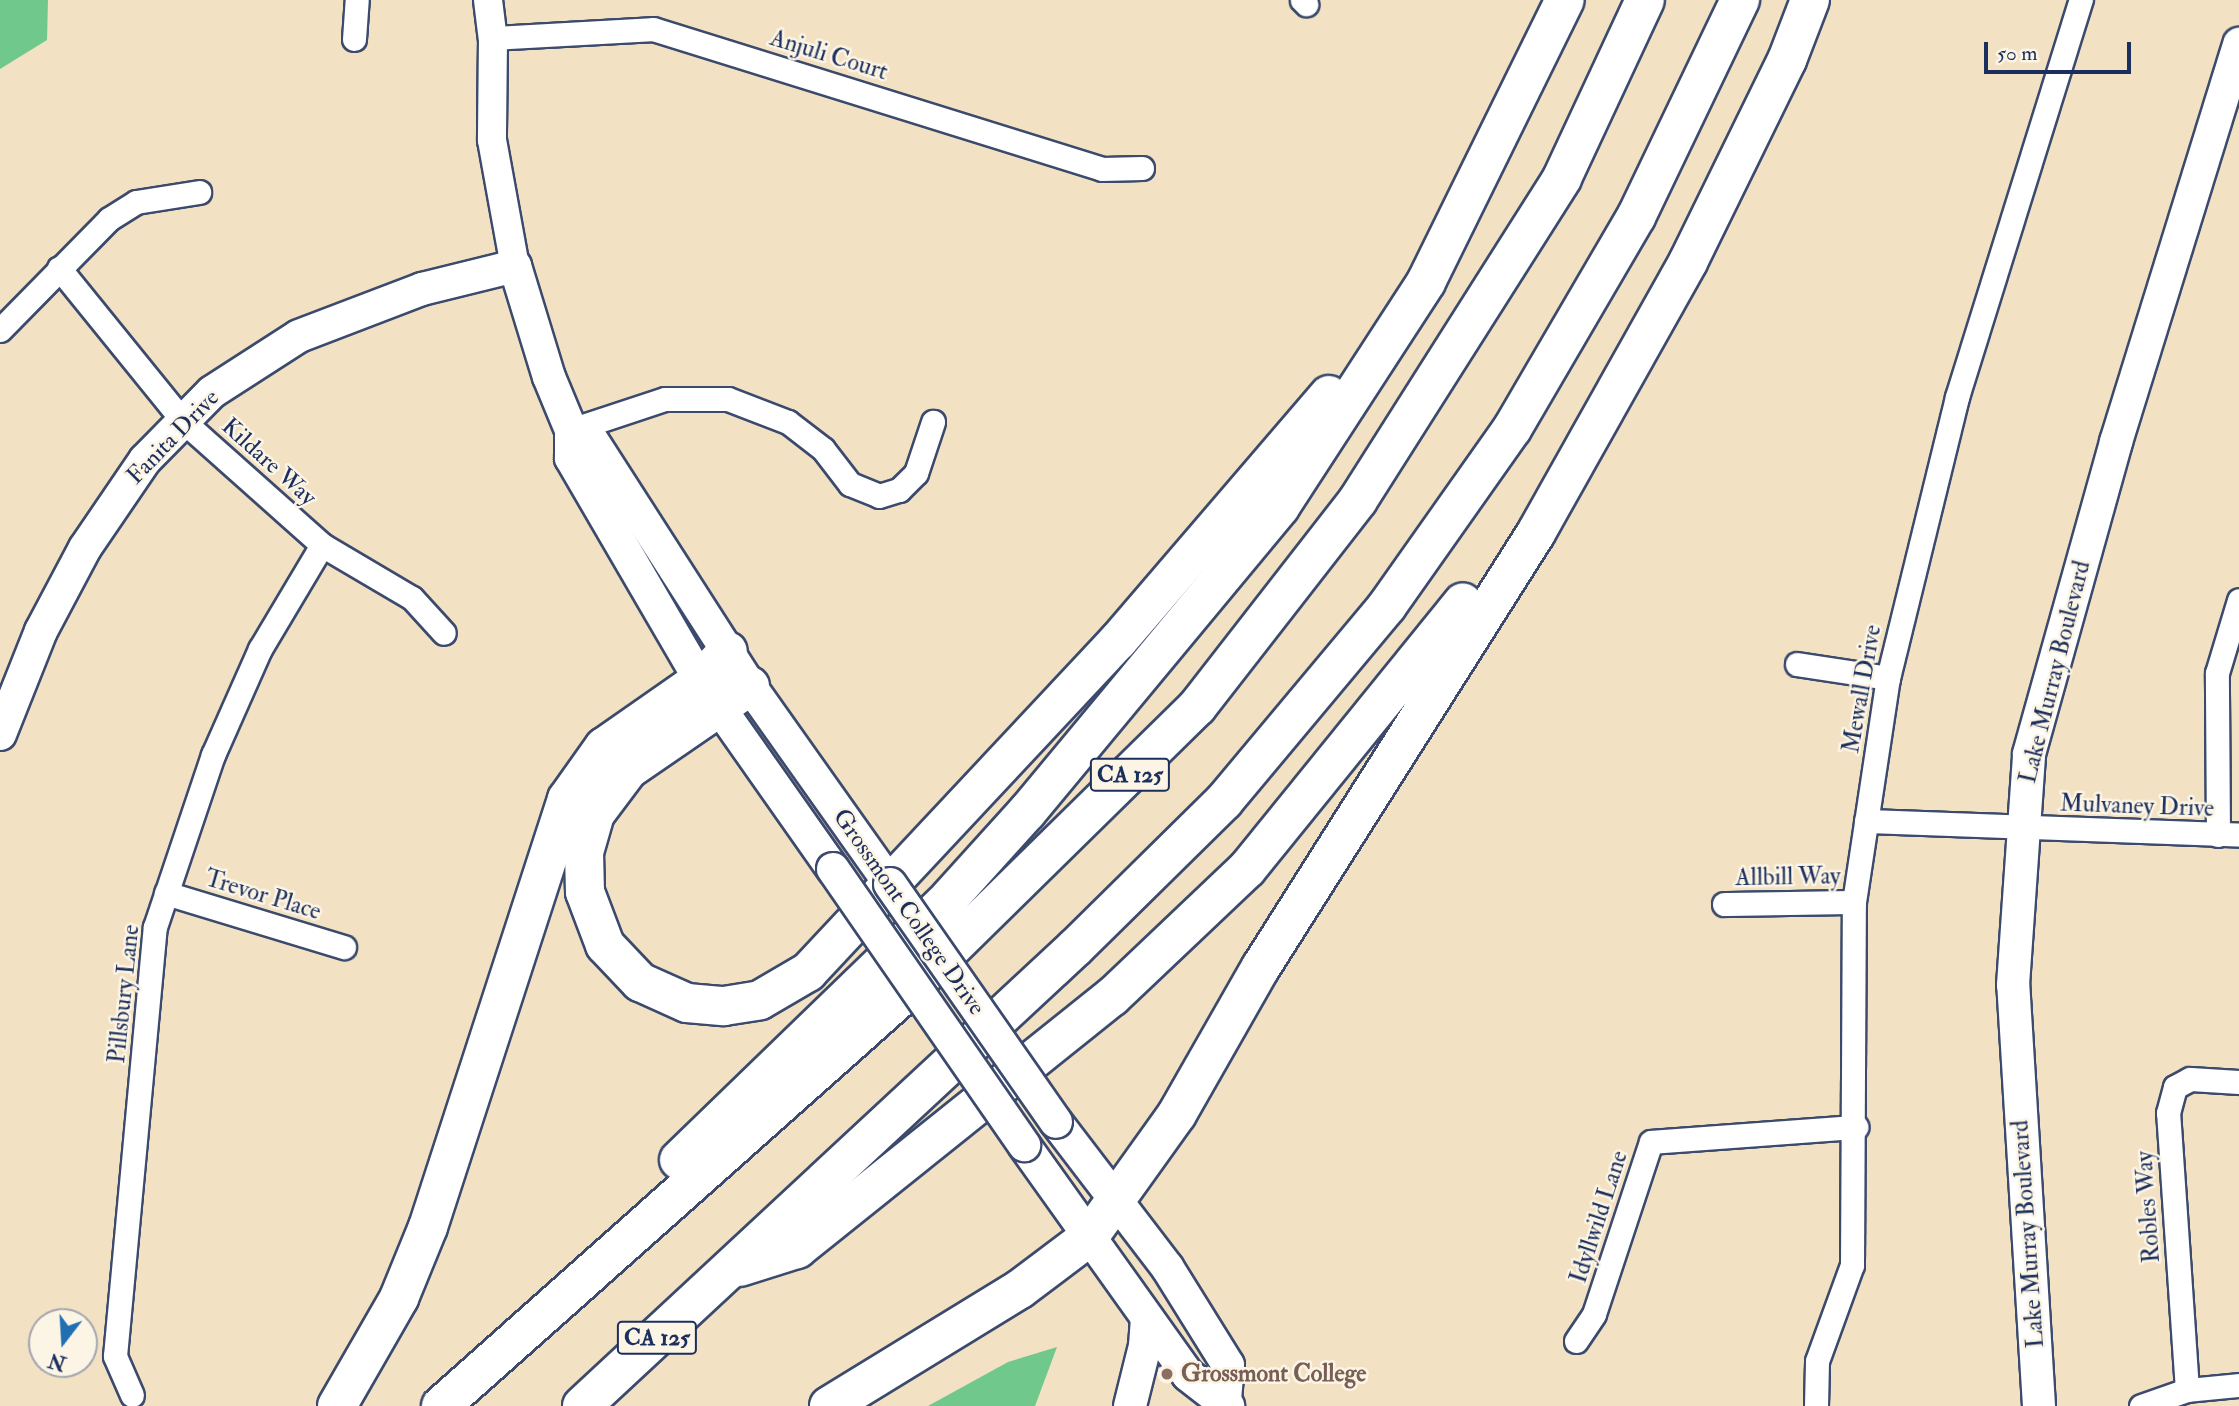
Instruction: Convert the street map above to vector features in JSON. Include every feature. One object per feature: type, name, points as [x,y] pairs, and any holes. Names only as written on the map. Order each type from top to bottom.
[{"type":"highway","points":[[506,1347],[647,1191],[833,1013],[1027,812],[1280,507],[1426,282],[1565,0]]},
{"type":"highway","name":"CA 125","points":[[441,1406],[912,987],[1197,707],[1358,499],[1562,178],[1646,0]]},
{"type":"highway","name":"CA 125","points":[[582,1406],[1076,947],[1224,801],[1387,606],[1513,429],[1636,217],[1740,0]]},
{"type":"highway","points":[[829,1406],[1020,1289],[1089,1237],[1115,1197],[1177,1114],[1261,967],[1536,533],[1688,262],[1787,60],[1810,0]]},
{"type":"highway","points":[[728,651],[709,693],[616,782],[588,833],[583,872],[597,930],[627,971],[670,998],[724,1006],[760,1000],[807,972],[1118,641],[1426,282]]},
{"type":"highway","points":[[731,1270],[797,1249],[1112,997],[1247,869],[1415,665],[1592,432]]},
{"type":"highway","points":[[337,1406],[399,1298],[428,1227],[567,799],[604,747],[709,693],[750,686]]},
{"type":"main road","name":"Lake Murray Boulevard","points":[[2039,1406],[2013,985],[2021,828],[2029,754],[2116,442],[2239,44]]},
{"type":"main road","name":"Fanita Drive","points":[[0,734],[41,631],[85,548],[145,460],[212,392],[299,336],[422,289],[515,266]]},
{"type":"main road","name":"Grossmont College Drive","points":[[515,266],[549,377],[571,430],[571,458],[709,693],[1188,1375],[1224,1405]]},
{"type":"main road","name":"Grossmont College Drive","points":[[571,430],[590,437],[750,686],[1056,1122],[1167,1267],[1228,1365],[1224,1405]]},
{"type":"main road","points":[[1130,1406],[1145,1346],[1147,1318]]},
{"type":"street","points":[[354,38],[357,0]]},
{"type":"street","name":"Grossmont College Drive","points":[[488,0],[494,38],[492,140],[515,266]]},
{"type":"street","name":"Mewall Drive","points":[[1816,1406],[1817,1361],[1852,1265],[1856,1127],[1854,902],[1888,678],[1957,397],[2081,0]]},
{"type":"street","name":"Anjuli Court","points":[[494,38],[653,29],[1102,169],[1142,168]]},
{"type":"street","points":[[0,330],[109,219],[136,202],[199,192]]},
{"type":"street","name":"Kildare Way","points":[[59,268],[183,421],[322,545],[412,598],[444,634]]},
{"type":"street","points":[[571,430],[665,399],[728,399],[788,422],[822,449],[850,484],[879,496],[900,490],[916,473],[933,422]]},
{"type":"street","name":"Pillsbury Lane","points":[[132,1395],[115,1356],[155,927],[213,755],[260,649],[322,545]]},
{"type":"street","points":[[2229,835],[2217,673],[2238,608]]},
{"type":"street","points":[[1797,664],[1888,678]]},
{"type":"street","name":"Mulvaney Drive","points":[[1866,821],[2229,835]]},
{"type":"street","name":"Trevor Place","points":[[166,892],[344,947]]},
{"type":"street","name":"Allbill Way","points":[[1724,904],[1854,902]]},
{"type":"street","name":"Robles Way","points":[[2187,1390],[2168,1114],[2175,1087],[2190,1079],[2239,1082]]},
{"type":"street","name":"Idyllwild Lane","points":[[1576,1341],[1594,1314],[1651,1142],[1856,1127]]},
{"type":"street","points":[[2141,1406],[2187,1390],[2239,1385]]},
{"type":"green space","points":[[0,0],[48,0],[47,40],[0,69]]},
{"type":"green space","points":[[1057,1347],[1035,1406],[928,1406],[1008,1362]]},
{"type":"place","name":"Grossmont College","points":[[1167,1374]]}]
